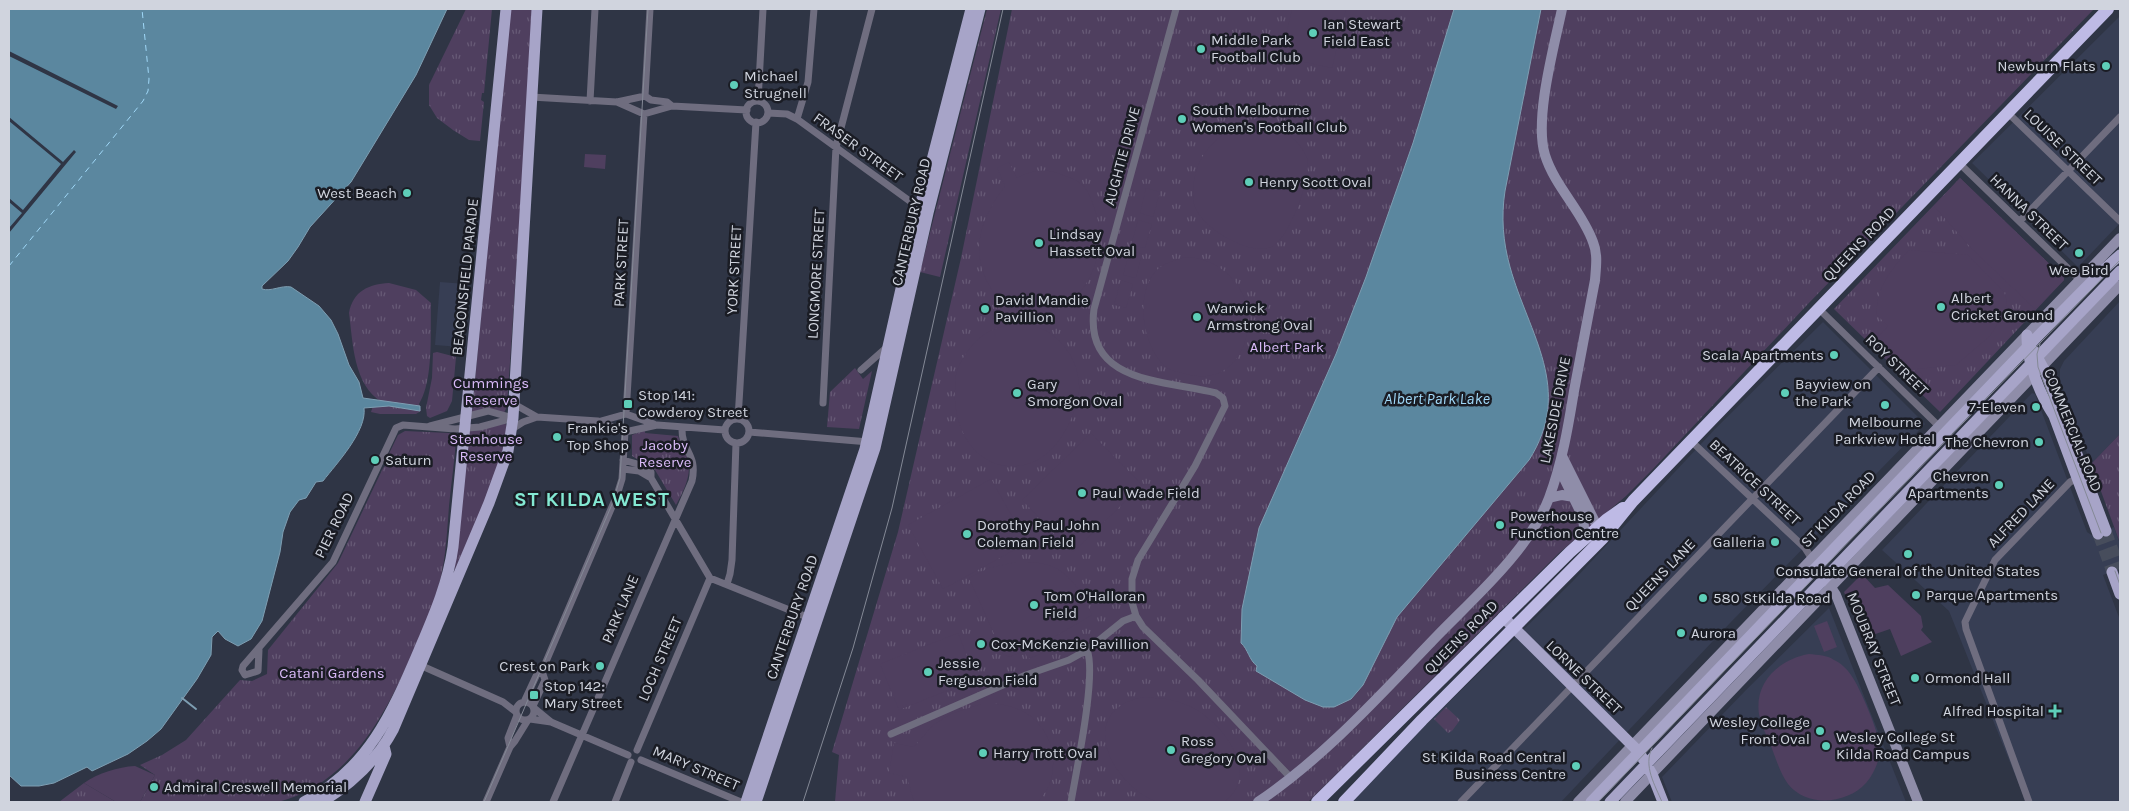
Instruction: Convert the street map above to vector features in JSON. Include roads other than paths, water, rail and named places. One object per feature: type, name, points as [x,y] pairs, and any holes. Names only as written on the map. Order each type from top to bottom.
[{"type":"highway","name":"QUEENS ROAD","points":[[1344,802],[1513,628],[1600,532],[1691,441],[2108,9]]},
{"type":"highway","name":"QUEENS ROAD","points":[[1317,802],[1585,538],[1600,532]]},
{"type":"highway","points":[[1481,640],[1491,650]]},
{"type":"main road","name":"BEACONSFIELD PARADE","points":[[304,802],[355,770],[387,722],[439,602],[452,555],[506,9]]},
{"type":"main road","name":"BEACONSFIELD PARADE","points":[[322,802],[355,770],[384,746],[393,730],[422,666],[500,473],[513,423],[537,9]]},
{"type":"main road","name":"CANTERBURY ROAD","points":[[756,802],[871,442],[971,9]]},
{"type":"main road","name":"CANTERBURY ROAD","points":[[871,442],[887,347],[980,9]]},
{"type":"main road","name":"ST KILDA ROAD","points":[[1610,802],[1643,759],[1815,562],[1942,430],[2028,348],[2102,271],[2120,255]]},
{"type":"main road","name":"ST KILDA ROAD","points":[[1591,802],[1643,759],[1828,582],[1933,473],[1955,442],[2037,365],[2120,271]]},
{"type":"main road","name":"COMMERCIAL ROAD","points":[[2027,335],[2028,348],[2037,365],[2047,406],[2054,416],[2081,477],[2102,532]]},
{"type":"main road","points":[[2112,572],[2120,594]]},
{"type":"main road","name":"LORNE STREET","points":[[1503,618],[1643,759]]},
{"type":"main road","name":"CANTERBURY ROAD","points":[[746,802],[813,619]]},
{"type":"main road","name":"BEACONSFIELD PARADE","points":[[363,802],[371,790],[386,754],[384,746]]},
{"type":"main road","points":[[1643,759],[1663,802]]},
{"type":"main road","name":"BEACONSFIELD PARADE","points":[[355,770],[362,791],[363,802]]},
{"type":"main road","points":[[355,770],[370,781],[371,790]]},
{"type":"street","points":[[590,100],[595,9]]},
{"type":"street","points":[[643,112],[653,106],[645,98],[650,9]]},
{"type":"street","points":[[758,101],[763,9]]},
{"type":"street","points":[[797,119],[808,82],[814,9]]},
{"type":"street","name":"LONGMORE STREET","points":[[823,403],[836,147],[872,9]]},
{"type":"street","name":"AUGHTIE DRIVE","points":[[1136,616],[1130,590],[1135,567],[1195,466],[1225,406],[1223,398],[1216,392],[1139,377],[1120,370],[1103,354],[1094,332],[1094,309],[1176,9]]},
{"type":"street","name":"LAKESIDE DRIVE","points":[[1258,802],[1327,748],[1367,709],[1499,571],[1534,525],[1549,498],[1562,456],[1595,280],[1596,265],[1593,241],[1550,168],[1542,141],[1542,114],[1562,9]]},
{"type":"street","points":[[531,97],[617,102],[645,98],[667,102],[672,106]]},
{"type":"street","points":[[643,112],[635,104],[645,98]]},
{"type":"street","points":[[758,101],[764,104],[768,113],[763,121],[756,122],[748,117],[746,110],[751,102],[758,101]]},
{"type":"street","points":[[617,102],[623,106],[643,112],[672,106],[746,110]]},
{"type":"street","name":"PARK STREET","points":[[622,415],[643,112]]},
{"type":"street","name":"FRASER STREET","points":[[768,113],[787,114],[797,119],[924,211]]},
{"type":"street","name":"LOUISE STREET","points":[[2008,113],[2120,221]]},
{"type":"street","points":[[2020,221],[2120,117]]},
{"type":"street","name":"YORK STREET","points":[[738,419],[756,122]]},
{"type":"street","name":"HANNA STREET","points":[[1959,163],[2080,280]]},
{"type":"street","name":"ST KILDA ROAD","points":[[1942,430],[2027,335],[2120,238]]},
{"type":"street","name":"ST KILDA ROAD","points":[[1933,473],[2037,365],[2120,286]]},
{"type":"street","name":"ROY STREET","points":[[1819,308],[1955,442]]},
{"type":"street","points":[[861,370],[887,347]]},
{"type":"street","name":"QUEENS LANE","points":[[1461,802],[1879,368]]},
{"type":"street","points":[[514,404],[537,417]]},
{"type":"street","points":[[466,423],[490,410],[513,423]]},
{"type":"street","points":[[510,747],[508,738],[517,714],[517,706],[523,702],[537,674],[542,671],[618,495],[623,460],[621,430],[616,423],[622,415]]},
{"type":"street","points":[[598,421],[622,415],[656,425]]},
{"type":"street","points":[[466,423],[486,426],[523,422],[537,417],[598,421],[621,430],[656,425],[725,430]]},
{"type":"street","points":[[632,429],[634,425],[633,418]]},
{"type":"street","points":[[738,419],[747,424],[749,432],[744,441],[736,443],[729,439],[725,430],[731,421],[738,419]]},
{"type":"street","name":"PIER ROAD","points":[[430,426],[455,429],[466,423]]},
{"type":"street","name":"PIER ROAD","points":[[259,650],[333,562],[394,430],[401,426],[466,423]]},
{"type":"street","name":"PARK LANE","points":[[553,802],[692,481],[694,467],[692,457],[682,441],[682,426]]},
{"type":"street","points":[[749,432],[871,442]]},
{"type":"street","name":"BEATRICE STREET","points":[[1691,441],[1804,548],[1815,562]]},
{"type":"street","points":[[727,584],[732,560],[736,443]]},
{"type":"street","points":[[1562,456],[1600,532]]},
{"type":"street","points":[[623,460],[644,466],[650,472],[651,478],[710,578],[813,619]]},
{"type":"street","points":[[1559,468],[1583,517],[1585,538]]},
{"type":"street","points":[[622,469],[638,471],[651,478]]},
{"type":"street","name":"ALFRED LANE","points":[[2029,802],[1965,622],[1995,560],[2070,482],[2081,477]]},
{"type":"street","points":[[1549,498],[1562,495],[1574,497]]},
{"type":"street","name":"MOUBRAY STREET","points":[[1815,562],[1836,595],[1918,802]]},
{"type":"street","name":"LOCH STREET","points":[[637,750],[710,578]]},
{"type":"street","points":[[891,734],[1026,675],[1069,660],[1087,650],[1123,622],[1136,616],[1146,631],[1190,671],[1291,778]]},
{"type":"street","points":[[1071,802],[1088,697],[1091,664],[1087,650]]},
{"type":"street","points":[[422,666],[503,702],[521,719],[529,719]]},
{"type":"street","points":[[486,802],[510,747],[534,714],[534,707],[545,680],[542,671]]},
{"type":"street","points":[[503,702],[529,702],[534,707]]},
{"type":"street","name":"MARY STREET","points":[[534,707],[551,722],[630,758]]},
{"type":"street","name":"MARY STREET","points":[[529,719],[551,722]]},
{"type":"street","points":[[615,802],[631,751],[637,750],[641,755],[641,760],[637,763],[630,758]]},
{"type":"street","name":"ST KILDA ROAD","points":[[1578,802],[1643,759]]},
{"type":"street","name":"ST KILDA ROAD","points":[[1625,802],[1643,759]]},
{"type":"street","name":"MARY STREET","points":[[641,760],[740,802]]},
{"type":"water","points":[[9,9],[447,9],[416,75],[351,182],[310,227],[288,261],[262,286],[262,289],[265,290],[291,287],[319,306],[331,320],[338,334],[349,365],[359,382],[363,398],[420,406],[420,411],[389,406],[364,408],[361,427],[343,456],[323,481],[316,482],[306,498],[299,500],[290,512],[283,532],[280,552],[262,621],[251,639],[238,646],[225,639],[218,631],[212,637],[211,655],[197,679],[161,729],[128,754],[92,771],[87,767],[54,783],[39,786],[21,786],[9,775]]},
{"type":"water","name":"Albert Park Lake","points":[[1454,9],[1541,9],[1505,191],[1503,220],[1504,239],[1510,267],[1544,362],[1548,386],[1548,409],[1542,434],[1529,460],[1397,617],[1363,685],[1351,699],[1334,707],[1323,707],[1305,700],[1256,671],[1257,666],[1241,643],[1242,609],[1259,528],[1336,354],[1366,277],[1413,143]]},
{"type":"waterway","points":[[182,698],[196,709]]},
{"type":"tunnel","points":[[2106,531],[2120,569]]},
{"type":"tunnel","points":[[2098,534],[2112,572]]},
{"type":"tram line","points":[[484,802],[613,502],[620,478],[648,9]]},
{"type":"tram line","points":[[803,802],[853,648],[892,508],[1003,9]]},
{"type":"tram line","points":[[1598,802],[2120,260]]},
{"type":"tram line","points":[[2040,344],[2037,354],[2038,367],[2101,533]]},
{"type":"tram line","points":[[2115,571],[2120,585]]},
{"type":"tram line","points":[[1652,748],[1649,769],[1662,802]]},
{"type":"place","name":"Ian Stewart Field East","points":[[1313,33]]},
{"type":"place","name":"Middle Park Football Club","points":[[1201,49]]},
{"type":"place","name":"Newburn Flats","points":[[2106,66]]},
{"type":"place","name":"Michael Strugnell","points":[[734,85]]},
{"type":"place","name":"South Melbourne Women's Football Club","points":[[1182,119]]},
{"type":"place","name":"Henry Scott Oval","points":[[1249,182]]},
{"type":"place","name":"West Beach","points":[[407,193]]},
{"type":"place","name":"Lindsay Hassett Oval","points":[[1039,243]]},
{"type":"place","name":"Wee Bird","points":[[2079,253]]},
{"type":"place","name":"Albert Cricket Ground","points":[[1941,307]]},
{"type":"place","name":"David Mandie Pavillion","points":[[985,309]]},
{"type":"place","name":"Warwick Armstrong Oval","points":[[1197,317]]},
{"type":"place","name":"Scala Apartments","points":[[1834,355]]},
{"type":"place","name":"Gary Smorgon Oval","points":[[1017,393]]},
{"type":"place","name":"Bayview on the Park","points":[[1785,393]]},
{"type":"place","name":"Stop 141: Cowderoy Street","points":[[628,404]]},
{"type":"place","name":"Melbourne Parkview Hotel","points":[[1885,405]]},
{"type":"place","name":"7-Eleven","points":[[2036,407]]},
{"type":"place","name":"Frankie's Top Shop","points":[[557,437]]},
{"type":"place","name":"The Chevron","points":[[2039,442]]},
{"type":"place","name":"Saturn","points":[[375,460]]},
{"type":"place","name":"Chevron Apartments","points":[[1999,485]]},
{"type":"place","name":"Paul Wade Field","points":[[1082,493]]},
{"type":"place","name":"Powerhouse Function Centre","points":[[1500,525]]},
{"type":"place","name":"Dorothy Paul John Coleman Field","points":[[967,534]]},
{"type":"place","name":"Galleria","points":[[1775,542]]},
{"type":"place","name":"Consulate General of the United States","points":[[1908,554]]},
{"type":"place","name":"Parque Apartments","points":[[1916,595]]},
{"type":"place","name":"580 StKilda Road","points":[[1703,598]]},
{"type":"place","name":"Tom O'Halloran Field","points":[[1034,605]]},
{"type":"place","name":"Aurora","points":[[1681,633]]},
{"type":"place","name":"Cox-McKenzie Pavillion","points":[[981,644]]},
{"type":"place","name":"Crest on Park","points":[[600,666]]},
{"type":"place","name":"Jessie Ferguson Field","points":[[928,672]]},
{"type":"place","name":"Ormond Hall","points":[[1915,678]]},
{"type":"place","name":"Stop 142: Mary Street","points":[[534,695]]},
{"type":"place","name":"Alfred Hospital","points":[[2055,711]]},
{"type":"place","name":"Wesley College Front Oval","points":[[1820,731]]},
{"type":"place","name":"Wesley College St Kilda Road Campus","points":[[1826,746]]},
{"type":"place","name":"Ross Gregory Oval","points":[[1171,750]]},
{"type":"place","name":"Harry Trott Oval","points":[[983,753]]},
{"type":"place","name":"St Kilda Road Central Business Centre","points":[[1576,766]]},
{"type":"place","name":"Admiral Creswell Memorial","points":[[154,787]]},
{"type":"district","name":"ST KILDA WEST","points":[[592,499]]},
{"type":"park label","name":"Albert Park","points":[[1287,347]]},
{"type":"park label","name":"Cummings Reserve","points":[[491,392]]},
{"type":"park label","name":"Stenhouse Reserve","points":[[486,448]]},
{"type":"park label","name":"Jacoby Reserve","points":[[665,454]]},
{"type":"park label","name":"Catani Gardens","points":[[332,673]]}]
